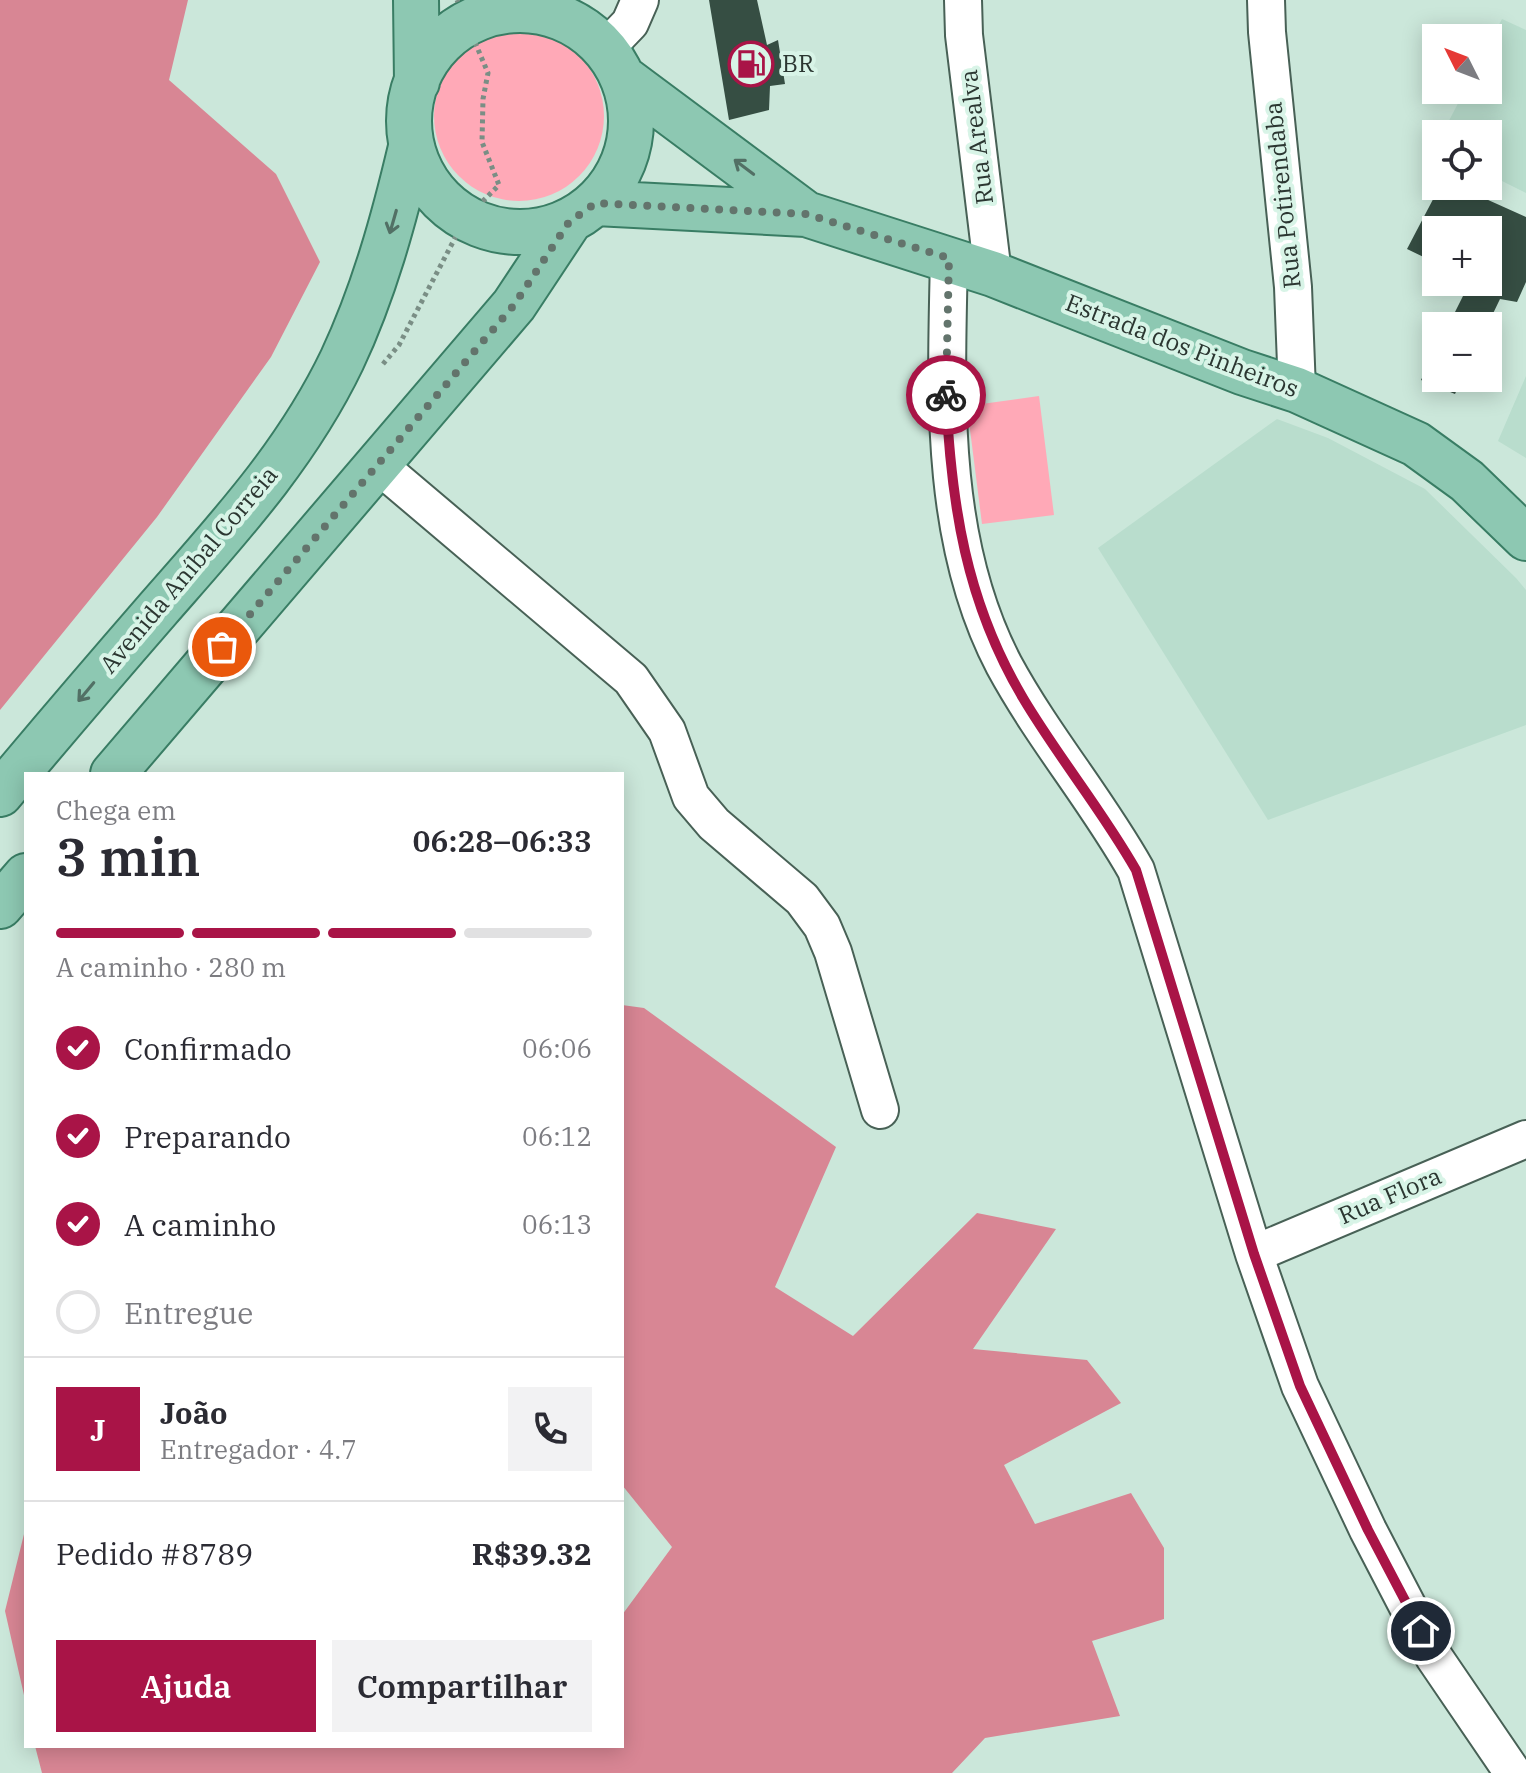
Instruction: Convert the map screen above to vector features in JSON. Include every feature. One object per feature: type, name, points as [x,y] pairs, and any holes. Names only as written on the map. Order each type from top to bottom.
[{"type":"main road","points":[[416,0],[417,82]]},
{"type":"main road","points":[[115,772],[514,305],[582,212],[617,176],[629,144],[631,110],[614,63],[581,27],[551,14],[516,5],[467,24],[446,39],[429,58],[417,82],[409,114],[411,147],[427,183],[455,212],[490,229],[530,233],[582,212]]},
{"type":"main road","name":"Estrada dos Pinheiros","points":[[614,63],[806,214]]},
{"type":"main road","name":"Avenida Aníbal Correia","points":[[0,794],[256,498],[298,438],[342,360],[393,226],[411,147]]},
{"type":"main road","name":"Estrada dos Pinheiros","points":[[582,212],[806,214],[949,258],[1242,372],[1297,390],[1416,444],[1467,481],[1526,538]]},
{"type":"main road","points":[[0,906],[24,878]]},
{"type":"street","points":[[614,63],[640,0]]},
{"type":"street","name":"Rua Arealva","points":[[963,0],[964,35],[993,274]]},
{"type":"street","name":"Rua Potirendaba","points":[[1266,0],[1293,287],[1297,390]]},
{"type":"street","points":[[949,258],[946,397],[964,557],[980,611],[1023,699],[1112,828],[1136,870],[1254,1254],[1300,1386],[1368,1530],[1434,1657],[1513,1773]]},
{"type":"street","points":[[377,464],[631,679],[667,731],[691,797],[714,824],[802,899],[814,913],[833,952],[880,1110]]},
{"type":"street","name":"Rua Flora","points":[[1254,1254],[1526,1139]]},
{"type":"shaded area","points":[[0,0],[188,0],[169,80],[276,174],[320,262],[271,357],[157,517],[0,710]]},
{"type":"shaded area","points":[[1502,19],[1526,30],[1526,193],[1502,181],[1502,120],[1449,120],[1458,104],[1502,104],[1502,24],[1499,24]]},
{"type":"shaded area","points":[[519,31],[551,38],[579,56],[597,84],[604,116],[597,148],[579,176],[551,194],[519,201],[487,194],[459,176],[441,148],[434,116],[441,84],[459,56],[487,38]]},
{"type":"shaded area","points":[[1526,376],[1526,458],[1498,441]]},
{"type":"shaded area","points":[[1039,396],[1054,515],[982,524],[967,406]]},
{"type":"shaded area","points":[[1277,419],[1328,438],[1425,489],[1526,590],[1526,725],[1268,820],[1098,548]]},
{"type":"shaded area","points":[[624,1005],[644,1008],[836,1147],[775,1287],[853,1336],[977,1213],[1056,1229],[973,1349],[1087,1360],[1121,1403],[1004,1465],[1035,1524],[1131,1493],[1164,1548],[1164,1619],[1092,1641],[1120,1716],[985,1738],[952,1773],[42,1773],[36,1748],[624,1748],[624,1612],[672,1547],[624,1487]]},
{"type":"shaded area","points":[[24,1534],[24,1695],[5,1611]]},
{"type":"building","name":"BR","points":[[709,0],[757,0],[767,45],[778,40],[785,84],[770,86],[769,110],[729,120]]},
{"type":"building","points":[[1433,200],[1488,200],[1526,217],[1526,282],[1517,302],[1500,299],[1494,312],[1455,312],[1463,296],[1502,296],[1502,216],[1424,216]]},
{"type":"building","points":[[1422,220],[1422,256],[1407,249]]},
{"type":"way so far","points":[[222,647],[514,305],[569,222],[596,203],[806,214],[949,258],[946,395]]},
{"type":"place","name":"BR","points":[[751,64]]},
{"type":"route","points":[[946,395],[964,557],[980,611],[1023,699],[1112,828],[1136,870],[1254,1254],[1300,1386],[1368,1530],[1421,1631]]}]
